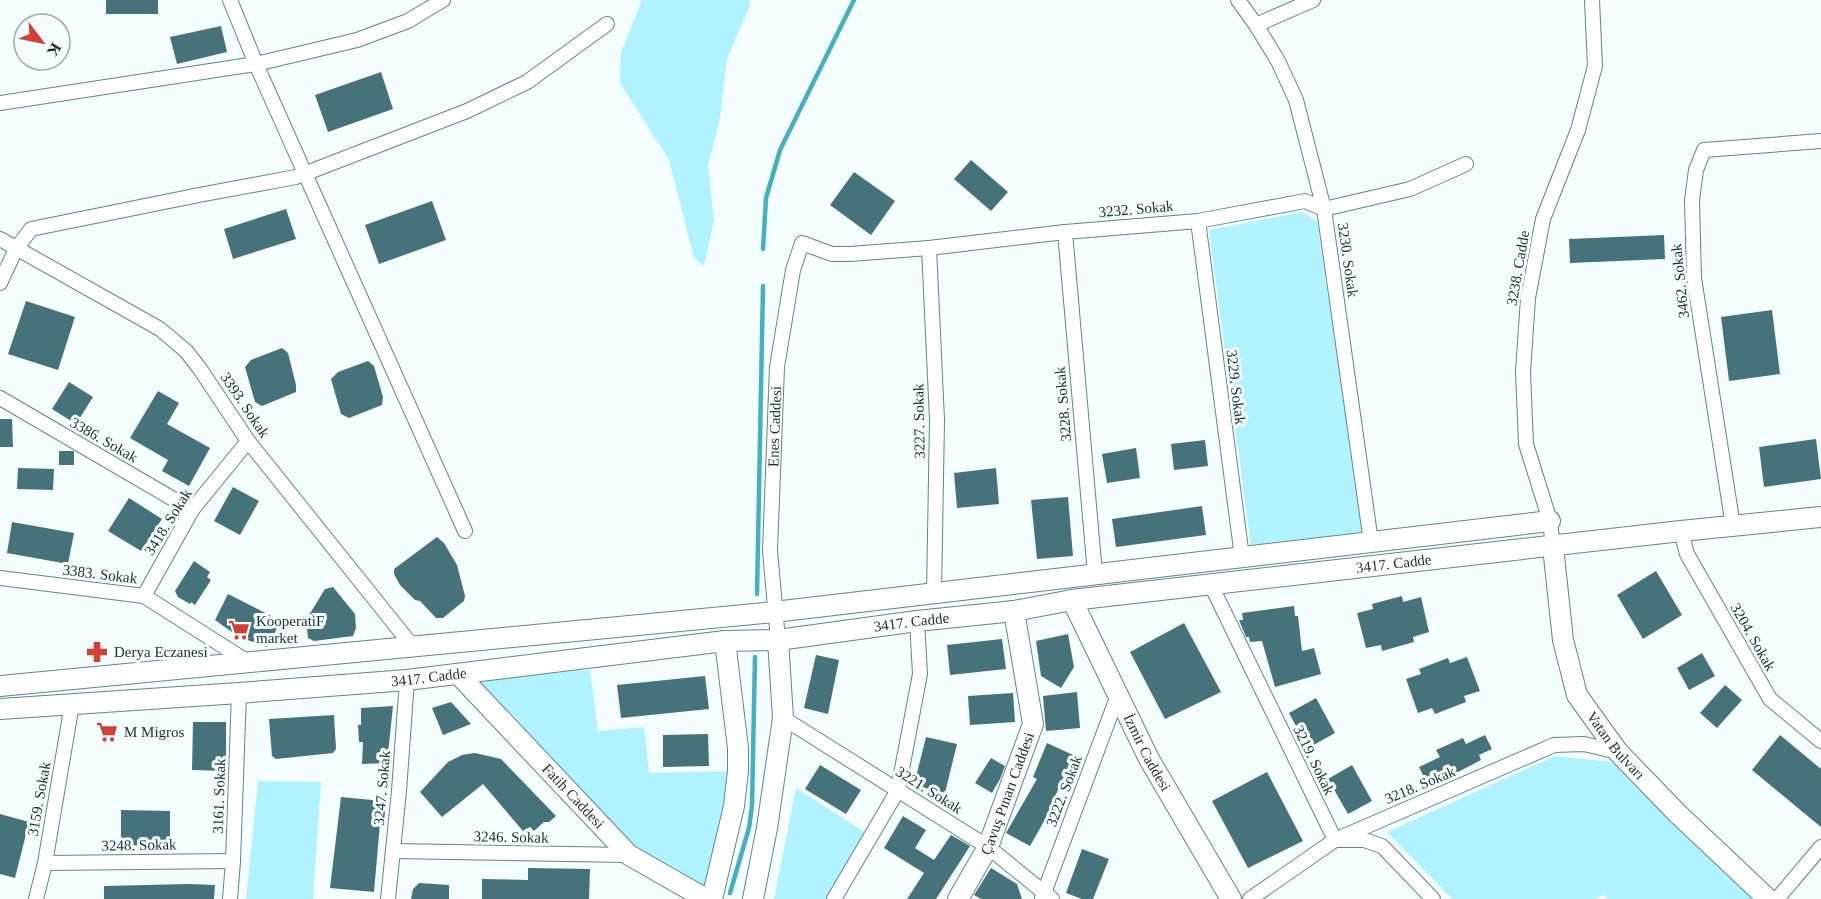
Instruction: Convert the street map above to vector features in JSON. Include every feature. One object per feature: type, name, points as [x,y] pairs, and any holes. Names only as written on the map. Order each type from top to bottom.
[{"type":"street","points":[[230,0],[256,64],[465,531]]},
{"type":"street","points":[[0,103],[256,64],[357,40],[408,21],[443,0]]},
{"type":"street","name":"3230. Sokak","points":[[1239,0],[1278,61],[1296,100],[1324,209],[1371,542]]},
{"type":"street","points":[[1256,25],[1313,0]]},
{"type":"street","name":"3238. Cadde","points":[[1553,547],[1550,521],[1526,444],[1523,372],[1528,298],[1543,219],[1578,130],[1595,66],[1592,0]]},
{"type":"street","points":[[0,283],[16,249],[31,229],[305,174],[467,111],[527,81],[607,24]]},
{"type":"street","name":"3462. Sokak","points":[[1733,526],[1694,278],[1692,200],[1696,170],[1704,150],[1821,141]]},
{"type":"street","name":"3232. Sokak","points":[[802,243],[832,254],[850,254],[1198,221],[1305,201],[1324,209],[1410,189],[1466,164]]},
{"type":"street","name":"3229. Sokak","points":[[1198,221],[1242,557]]},
{"type":"street","name":"3228. Sokak","points":[[1065,232],[1095,574]]},
{"type":"street","name":"3393. Sokak","points":[[0,239],[160,329],[186,351],[248,441],[413,647]]},
{"type":"street","name":"Enes Caddesi","points":[[778,640],[770,551],[777,367],[793,270],[802,243]]},
{"type":"street","name":"3227. Sokak","points":[[929,248],[937,420],[934,593]]},
{"type":"street","name":"3386. Sokak","points":[[0,398],[192,510]]},
{"type":"street","name":"3418. Sokak","points":[[144,596],[192,510],[248,441]]},
{"type":"street","name":"3417. Cadde","points":[[0,709],[407,680],[725,641],[778,640],[917,621],[1014,611],[1072,600],[1821,517]]},
{"type":"street","name":"3417. Cadde","points":[[0,686],[774,612],[1550,521]]},
{"type":"street","name":"3204. Sokak","points":[[1681,531],[1687,554],[1770,699],[1821,741]]},
{"type":"street","name":"Vatan Bulvarı","points":[[1553,547],[1563,640],[1577,695],[1618,752],[1678,814],[1767,899]]},
{"type":"street","name":"3383. Sokak","points":[[0,578],[144,596],[248,662]]},
{"type":"street","name":"3219. Sokak","points":[[1211,585],[1335,840]]},
{"type":"street","name":"İzmir Caddesi","points":[[1072,600],[1149,759],[1231,899]]},
{"type":"street","name":"Çavuş Pınarı Caddesi","points":[[958,899],[988,847],[1033,724],[1014,611]]},
{"type":"street","points":[[712,899],[734,806],[738,771],[738,748],[722,617]]},
{"type":"street","points":[[834,899],[898,790],[920,674],[917,621]]},
{"type":"street","points":[[753,899],[767,828],[783,718],[778,640]]},
{"type":"street","name":"Fatih Caddesi","points":[[458,674],[629,855],[706,899]]},
{"type":"street","name":"3247. Sokak","points":[[388,899],[407,680]]},
{"type":"street","name":"3161. Sokak","points":[[230,899],[239,693]]},
{"type":"street","name":"3222. Sokak","points":[[1045,897],[1118,695]]},
{"type":"street","name":"3159. Sokak","points":[[36,899],[45,863],[72,704]]},
{"type":"street","name":"3221. Sokak","points":[[783,718],[988,847],[1045,897]]},
{"type":"street","name":"3218. Sokak","points":[[1250,899],[1335,840],[1554,745],[1584,744],[1618,752]]},
{"type":"street","points":[[1335,840],[1364,840],[1382,846],[1432,899]]},
{"type":"street","points":[[1777,899],[1821,847]]},
{"type":"street","name":"3246. Sokak","points":[[393,851],[629,855]]},
{"type":"street","name":"3248. Sokak","points":[[45,863],[233,861]]},
{"type":"shaded area","points":[[642,0],[750,0],[749,8],[727,59],[719,124],[708,165],[714,221],[704,266],[694,258],[669,160],[620,83],[621,52]]},
{"type":"shaded area","points":[[1302,212],[1317,221],[1363,532],[1251,545],[1209,230]]},
{"type":"shaded area","points":[[590,670],[598,731],[644,727],[649,773],[738,771],[708,895],[631,850],[474,678]]},
{"type":"shaded area","points":[[1555,756],[1613,762],[1753,899],[1608,899],[1603,895],[1595,899],[1452,899],[1387,832]]},
{"type":"shaded area","points":[[258,781],[321,782],[313,899],[246,899]]},
{"type":"shaded area","points":[[796,788],[871,836],[829,899],[774,899]]},
{"type":"building","points":[[106,0],[158,0],[158,14],[106,14]]},
{"type":"building","points":[[221,26],[227,52],[177,64],[170,37]]},
{"type":"building","points":[[381,72],[393,109],[328,132],[315,95]]},
{"type":"building","points":[[971,160],[1008,192],[991,211],[954,179]]},
{"type":"building","points":[[854,172],[895,201],[871,235],[830,205]]},
{"type":"building","points":[[432,201],[446,240],[379,264],[365,225]]},
{"type":"building","points":[[286,209],[296,239],[233,259],[224,229]]},
{"type":"building","points":[[1664,235],[1665,259],[1570,263],[1569,239]]},
{"type":"building","points":[[26,301],[75,317],[58,370],[8,354]]},
{"type":"building","points":[[1772,310],[1780,374],[1729,381],[1721,317]]},
{"type":"building","points":[[282,348],[288,353],[296,392],[262,406],[255,402],[245,367],[251,360]]},
{"type":"building","points":[[368,361],[374,366],[383,397],[382,405],[349,418],[341,414],[331,379],[338,372]]},
{"type":"building","points":[[69,382],[93,397],[76,424],[52,409]]},
{"type":"building","points":[[158,391],[179,403],[167,424],[210,448],[189,486],[162,471],[168,460],[130,438]]},
{"type":"building","points":[[0,419],[12,419],[13,447],[0,447]]},
{"type":"building","points":[[1816,439],[1821,479],[1764,487],[1759,447]]},
{"type":"building","points":[[1205,440],[1208,466],[1174,470],[1171,444]]},
{"type":"building","points":[[1136,448],[1140,478],[1107,483],[1102,454]]},
{"type":"building","points":[[59,451],[74,451],[74,465],[59,465]]},
{"type":"building","points":[[18,468],[54,469],[53,490],[17,489]]},
{"type":"building","points":[[996,468],[999,504],[957,508],[954,473]]},
{"type":"building","points":[[233,487],[259,501],[240,535],[214,521]]},
{"type":"building","points":[[1068,497],[1073,556],[1037,559],[1031,500]]},
{"type":"building","points":[[129,498],[162,519],[141,551],[108,531]]},
{"type":"building","points":[[1202,506],[1206,535],[1116,547],[1112,519]]},
{"type":"building","points":[[12,522],[74,533],[68,564],[7,553]]},
{"type":"building","points":[[437,537],[444,543],[457,565],[465,596],[464,601],[443,618],[436,618],[420,601],[415,600],[400,585],[394,574],[394,569]]},
{"type":"building","points":[[194,561],[210,572],[207,577],[211,580],[195,605],[178,597],[175,591]]},
{"type":"building","points":[[1656,571],[1682,615],[1643,639],[1617,595]]},
{"type":"building","points":[[333,587],[355,614],[356,628],[353,636],[314,641],[308,638],[306,620],[325,589]]},
{"type":"building","points":[[228,594],[281,621],[267,647],[239,637],[215,620]]},
{"type":"building","points":[[1402,596],[1403,602],[1421,597],[1429,632],[1413,637],[1414,642],[1382,651],[1381,645],[1366,648],[1357,613],[1373,609],[1372,604]]},
{"type":"building","points":[[1294,606],[1295,616],[1298,616],[1302,651],[1314,648],[1321,674],[1275,687],[1262,641],[1250,642],[1239,620],[1243,620],[1242,613]]},
{"type":"building","points":[[1184,623],[1221,692],[1165,719],[1130,652]]},
{"type":"building","points":[[1068,634],[1074,667],[1061,688],[1041,676],[1036,641]]},
{"type":"building","points":[[1002,639],[1006,669],[950,675],[947,645]]},
{"type":"building","points":[[1702,653],[1715,676],[1689,690],[1677,668]]},
{"type":"building","points":[[816,655],[839,660],[828,714],[804,708]]},
{"type":"building","points":[[1467,657],[1480,691],[1464,696],[1466,702],[1435,714],[1432,708],[1418,713],[1406,679],[1421,674],[1419,669],[1448,658],[1450,663]]},
{"type":"building","points":[[705,676],[709,709],[621,718],[617,685]]},
{"type":"building","points":[[1725,685],[1742,700],[1717,728],[1700,713]]},
{"type":"building","points":[[1077,692],[1080,728],[1046,731],[1043,696]]},
{"type":"building","points":[[1013,693],[1015,722],[970,725],[968,696]]},
{"type":"building","points":[[1316,698],[1335,733],[1308,748],[1289,713]]},
{"type":"building","points":[[451,702],[471,724],[443,735],[432,708]]},
{"type":"building","points":[[393,706],[387,763],[362,764],[363,742],[359,742],[358,725],[361,725],[361,708]]},
{"type":"building","points":[[334,715],[336,749],[333,753],[276,759],[272,756],[269,719]]},
{"type":"building","points":[[193,722],[226,722],[226,771],[192,770]]},
{"type":"building","points":[[708,734],[709,766],[663,767],[663,735]]},
{"type":"building","points":[[1485,735],[1492,749],[1479,755],[1481,760],[1441,781],[1438,775],[1426,781],[1419,767],[1440,757],[1436,750],[1463,738],[1466,744]]},
{"type":"building","points":[[1780,735],[1821,769],[1821,827],[1752,770]]},
{"type":"building","points":[[926,737],[957,744],[945,793],[914,785]]},
{"type":"building","points":[[1047,743],[1073,755],[1054,799],[1056,800],[1030,846],[1006,833],[1037,779],[1033,777]]},
{"type":"building","points":[[475,753],[501,759],[556,816],[549,822],[544,822],[534,831],[530,827],[523,831],[483,784],[442,817],[420,792],[448,762],[462,755]]},
{"type":"building","points":[[991,758],[1005,766],[992,793],[975,783]]},
{"type":"building","points":[[820,765],[861,790],[846,814],[805,789]]},
{"type":"building","points":[[1352,765],[1372,801],[1348,814],[1328,779]]},
{"type":"building","points":[[1267,772],[1303,841],[1248,868],[1212,801]]},
{"type":"building","points":[[341,797],[382,801],[374,892],[330,888]]},
{"type":"building","points":[[121,810],[170,811],[170,846],[121,845]]},
{"type":"building","points":[[0,814],[29,822],[15,878],[0,874]]},
{"type":"building","points":[[903,816],[926,830],[915,848],[934,860],[951,835],[970,846],[936,899],[907,899],[924,873],[884,848]]},
{"type":"building","points":[[1082,849],[1109,859],[1093,899],[1082,899],[1066,893]]},
{"type":"building","points":[[528,868],[590,869],[589,899],[482,899],[482,879],[528,880]]},
{"type":"building","points":[[991,868],[1017,884],[1022,899],[981,899],[974,895]]},
{"type":"building","points":[[419,883],[449,885],[449,899],[411,899],[413,889]]},
{"type":"building","points":[[215,885],[214,899],[104,899],[104,886]]},
{"type":"waterway","points":[[763,249],[766,198],[780,150],[854,0]]},
{"type":"waterway","points":[[757,594],[763,286]]},
{"type":"waterway","points":[[730,893],[749,828],[752,806],[755,657]]},
{"type":"place","name":"KooperatiF market","points":[[239,630]]},
{"type":"place","name":"Derya Eczanesi","points":[[97,652]]},
{"type":"place","name":"M Migros","points":[[107,732]]}]
